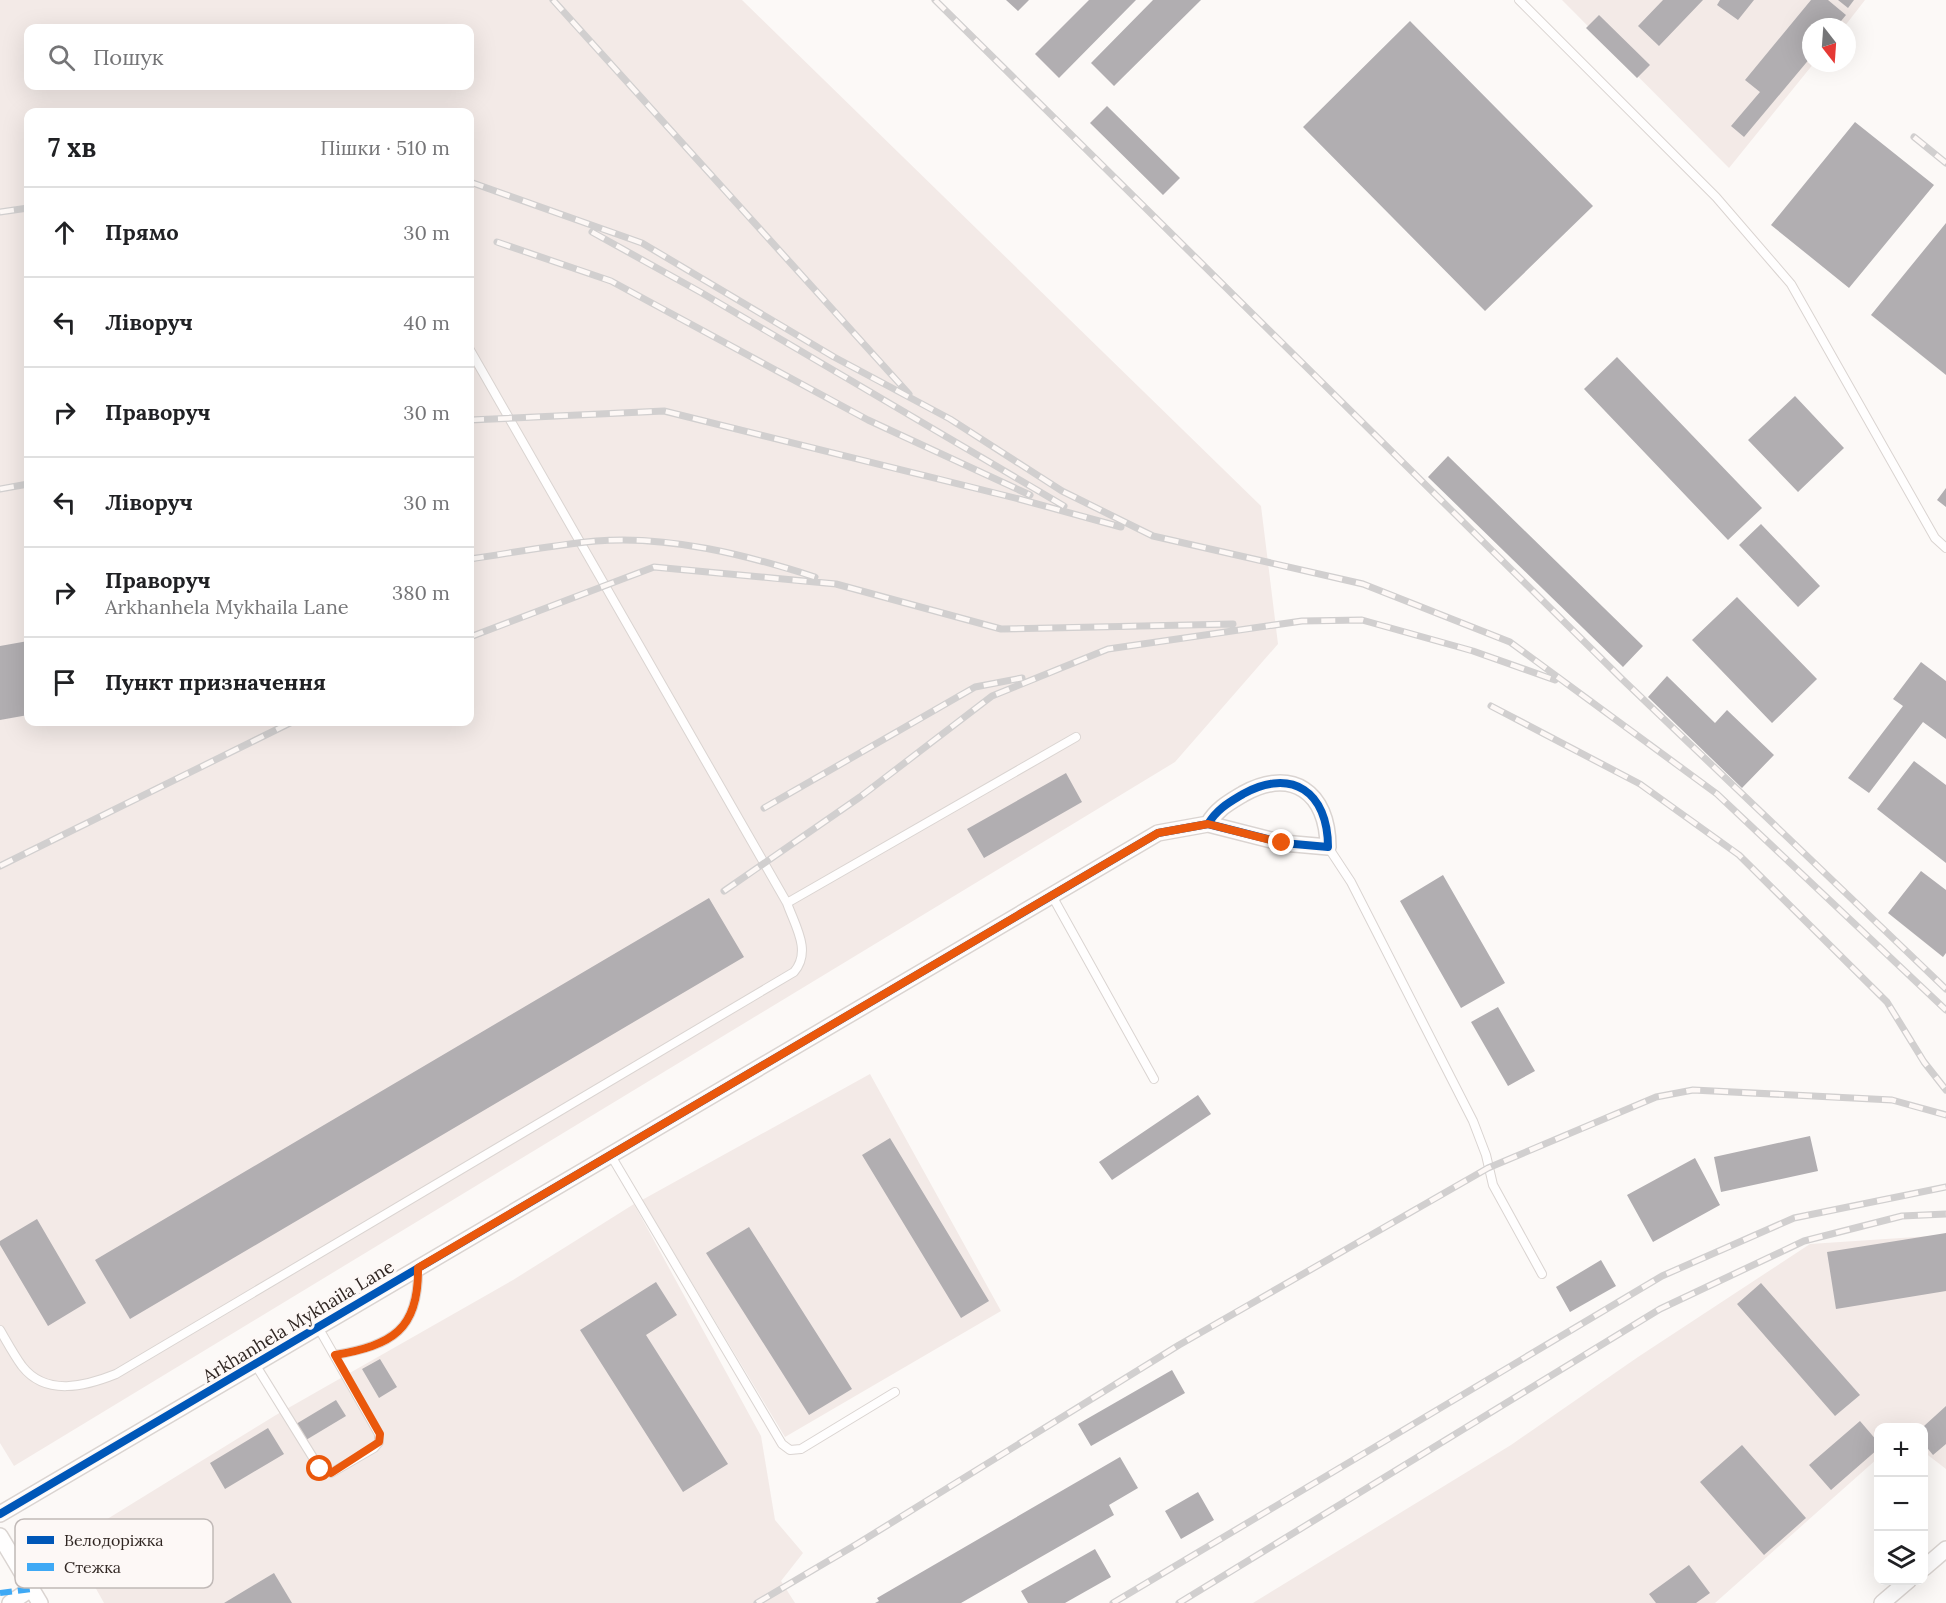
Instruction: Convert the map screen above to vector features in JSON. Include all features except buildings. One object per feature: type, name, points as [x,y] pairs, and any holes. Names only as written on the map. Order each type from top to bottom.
[{"type":"street","points":[[1208,824],[1221,806],[1260,785],[1276,782],[1296,784],[1312,795],[1324,818],[1328,847]]},
{"type":"street","name":"Arkhanhela Mykhaila Lane","points":[[0,1514],[1158,833],[1208,824],[1282,843],[1328,847]]},
{"type":"street","points":[[0,1536],[15,1562]]},
{"type":"street","points":[[1928,1564],[1946,1549]]},
{"type":"street","points":[[1882,1603],[1904,1585]]},
{"type":"street","points":[[10,1603],[31,1589],[40,1603]]},
{"type":"lane","points":[[1519,0],[1716,197],[1791,284],[1935,538],[1946,548]]},
{"type":"lane","points":[[0,1330],[23,1368],[43,1382],[68,1388],[92,1384],[116,1374],[794,972],[802,962],[803,949],[787,903],[474,357]]},
{"type":"lane","points":[[787,903],[1076,737]]},
{"type":"lane","points":[[1328,847],[1351,882],[1473,1120],[1486,1155],[1493,1185],[1542,1274]]},
{"type":"lane","points":[[1052,894],[1154,1079]]},
{"type":"lane","points":[[610,1154],[782,1444],[790,1450],[801,1449],[895,1392]]},
{"type":"lane","points":[[335,1355],[358,1351],[388,1341],[402,1329],[413,1314],[416,1303],[418,1268]]},
{"type":"lane","points":[[255,1364],[320,1469],[331,1473],[374,1448],[379,1442],[380,1434],[318,1327]]},
{"type":"shaded area","points":[[0,0],[742,0],[1261,506],[1278,644],[1175,762],[14,1466],[0,1443]]},
{"type":"shaded area","points":[[1562,0],[1865,0],[1851,18],[1802,18],[1802,72],[1807,72],[1729,168]]},
{"type":"shaded area","points":[[870,1074],[1001,1311],[785,1437],[642,1200]]},
{"type":"shaded area","points":[[634,1204],[761,1436],[775,1520],[803,1553],[781,1581],[795,1603],[104,1603],[96,1588],[213,1588],[213,1519],[107,1519],[276,1415],[513,1280]]},
{"type":"shaded area","points":[[1946,1235],[1946,1469],[1928,1455],[1928,1423],[1874,1423],[1874,1462],[1715,1603],[1253,1603],[1511,1445],[1638,1357],[1810,1244]]},
{"type":"railway","points":[[553,0],[909,394]]},
{"type":"railway","points":[[935,0],[1622,679],[1946,989]]},
{"type":"railway","points":[[1914,137],[1946,163]]},
{"type":"railway","points":[[474,183],[642,243],[834,357],[950,419],[1062,491],[1153,536],[1363,584],[1510,642],[1717,794],[1946,1010]]},
{"type":"railway","points":[[0,212],[24,209]]},
{"type":"railway","points":[[592,232],[702,293],[1064,506]]},
{"type":"railway","points":[[497,242],[611,281],[868,420],[1030,495]]},
{"type":"railway","points":[[474,420],[664,411],[1019,499],[1121,527]]},
{"type":"railway","points":[[0,489],[24,485]]},
{"type":"railway","points":[[474,558],[596,541],[651,541],[735,554],[815,577]]},
{"type":"railway","points":[[474,635],[654,567],[836,584],[1001,629],[1233,624]]},
{"type":"railway","points":[[724,891],[860,797],[992,696],[1108,649],[1302,621],[1362,620],[1473,651],[1555,680]]},
{"type":"railway","points":[[764,808],[975,687],[1022,678]]},
{"type":"railway","points":[[1491,706],[1640,784],[1739,855],[1887,1002],[1924,1062],[1946,1090]]},
{"type":"railway","points":[[0,866],[284,726]]},
{"type":"railway","points":[[757,1603],[857,1544],[1179,1345],[1488,1168],[1656,1097],[1693,1090],[1892,1100],[1946,1115]]},
{"type":"railway","points":[[1113,1603],[1662,1276],[1794,1218],[1946,1187]]},
{"type":"railway","points":[[1179,1603],[1660,1309],[1804,1241],[1902,1216],[1946,1214]]},
{"type":"marked path","points":[[0,1593],[31,1589]]},
{"type":"cycle path","points":[[0,1514],[1158,833],[1208,824],[1283,843],[1328,847],[1322,812],[1314,799],[1304,790],[1291,784],[1277,783],[1261,786],[1243,794],[1219,810],[1208,824]]},
{"type":"route","points":[[320,1469],[331,1473],[374,1448],[379,1442],[380,1434],[335,1355],[358,1351],[388,1341],[402,1329],[413,1314],[418,1292],[418,1268],[1002,922],[1158,833],[1208,824],[1282,843]]}]
